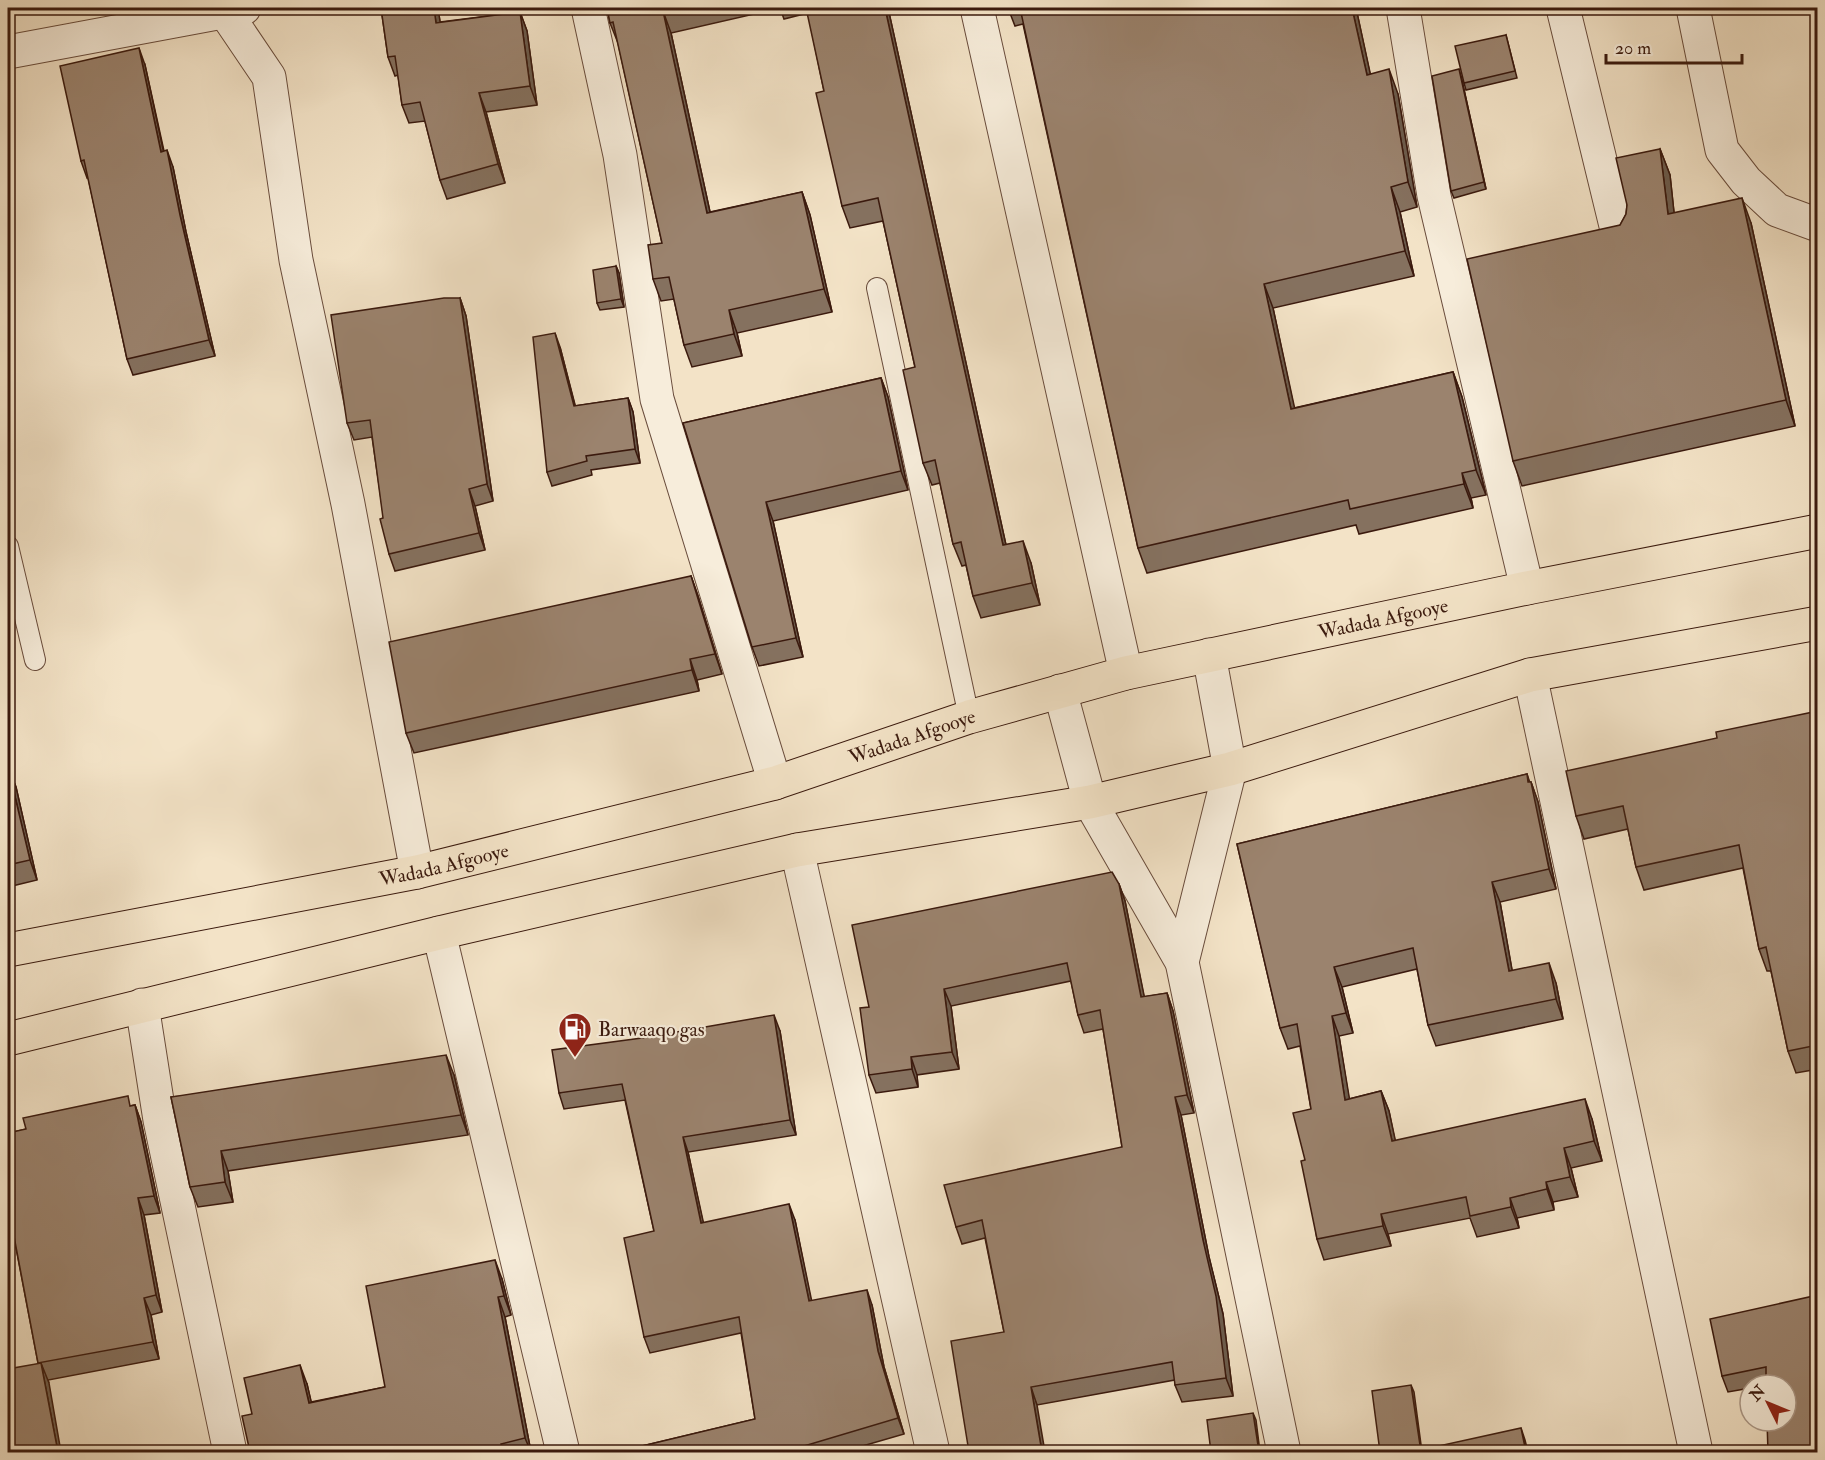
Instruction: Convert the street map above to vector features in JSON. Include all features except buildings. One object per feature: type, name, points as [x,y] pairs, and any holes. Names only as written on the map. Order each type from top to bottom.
[{"type":"highway","name":"Wadada Afgooye","points":[[8,950],[417,872],[775,783],[969,717],[1126,673],[1527,588],[1818,531]]},
{"type":"highway","points":[[8,1039],[439,933],[797,850],[1090,802],[1230,770],[1530,675],[1818,623]]},
{"type":"street","points":[[588,8],[620,155],[657,399],[775,783]]},
{"type":"street","points":[[977,8],[1126,673]]},
{"type":"street","points":[[1403,8],[1434,196],[1527,588]]},
{"type":"street","points":[[1563,8],[1618,234]]},
{"type":"street","points":[[1693,8],[1722,150],[1746,181],[1777,210],[1818,225]]},
{"type":"street","points":[[8,52],[235,10],[269,76],[296,260],[348,504],[417,872]]},
{"type":"street","points":[[1182,962],[1230,770],[1209,655]]},
{"type":"street","points":[[1530,675],[1696,1452]]},
{"type":"street","points":[[1060,691],[1090,802],[1182,962],[1284,1452]]},
{"type":"street","points":[[797,850],[933,1452]]},
{"type":"street","points":[[439,933],[563,1452]]},
{"type":"street","points":[[142,1005],[160,1120],[230,1452]]},
{"type":"lane","points":[[877,288],[969,717]]},
{"type":"lane","points":[[8,546],[35,660]]},
{"type":"place","name":"Barwaaqo gas","points":[[575,1058]]}]
